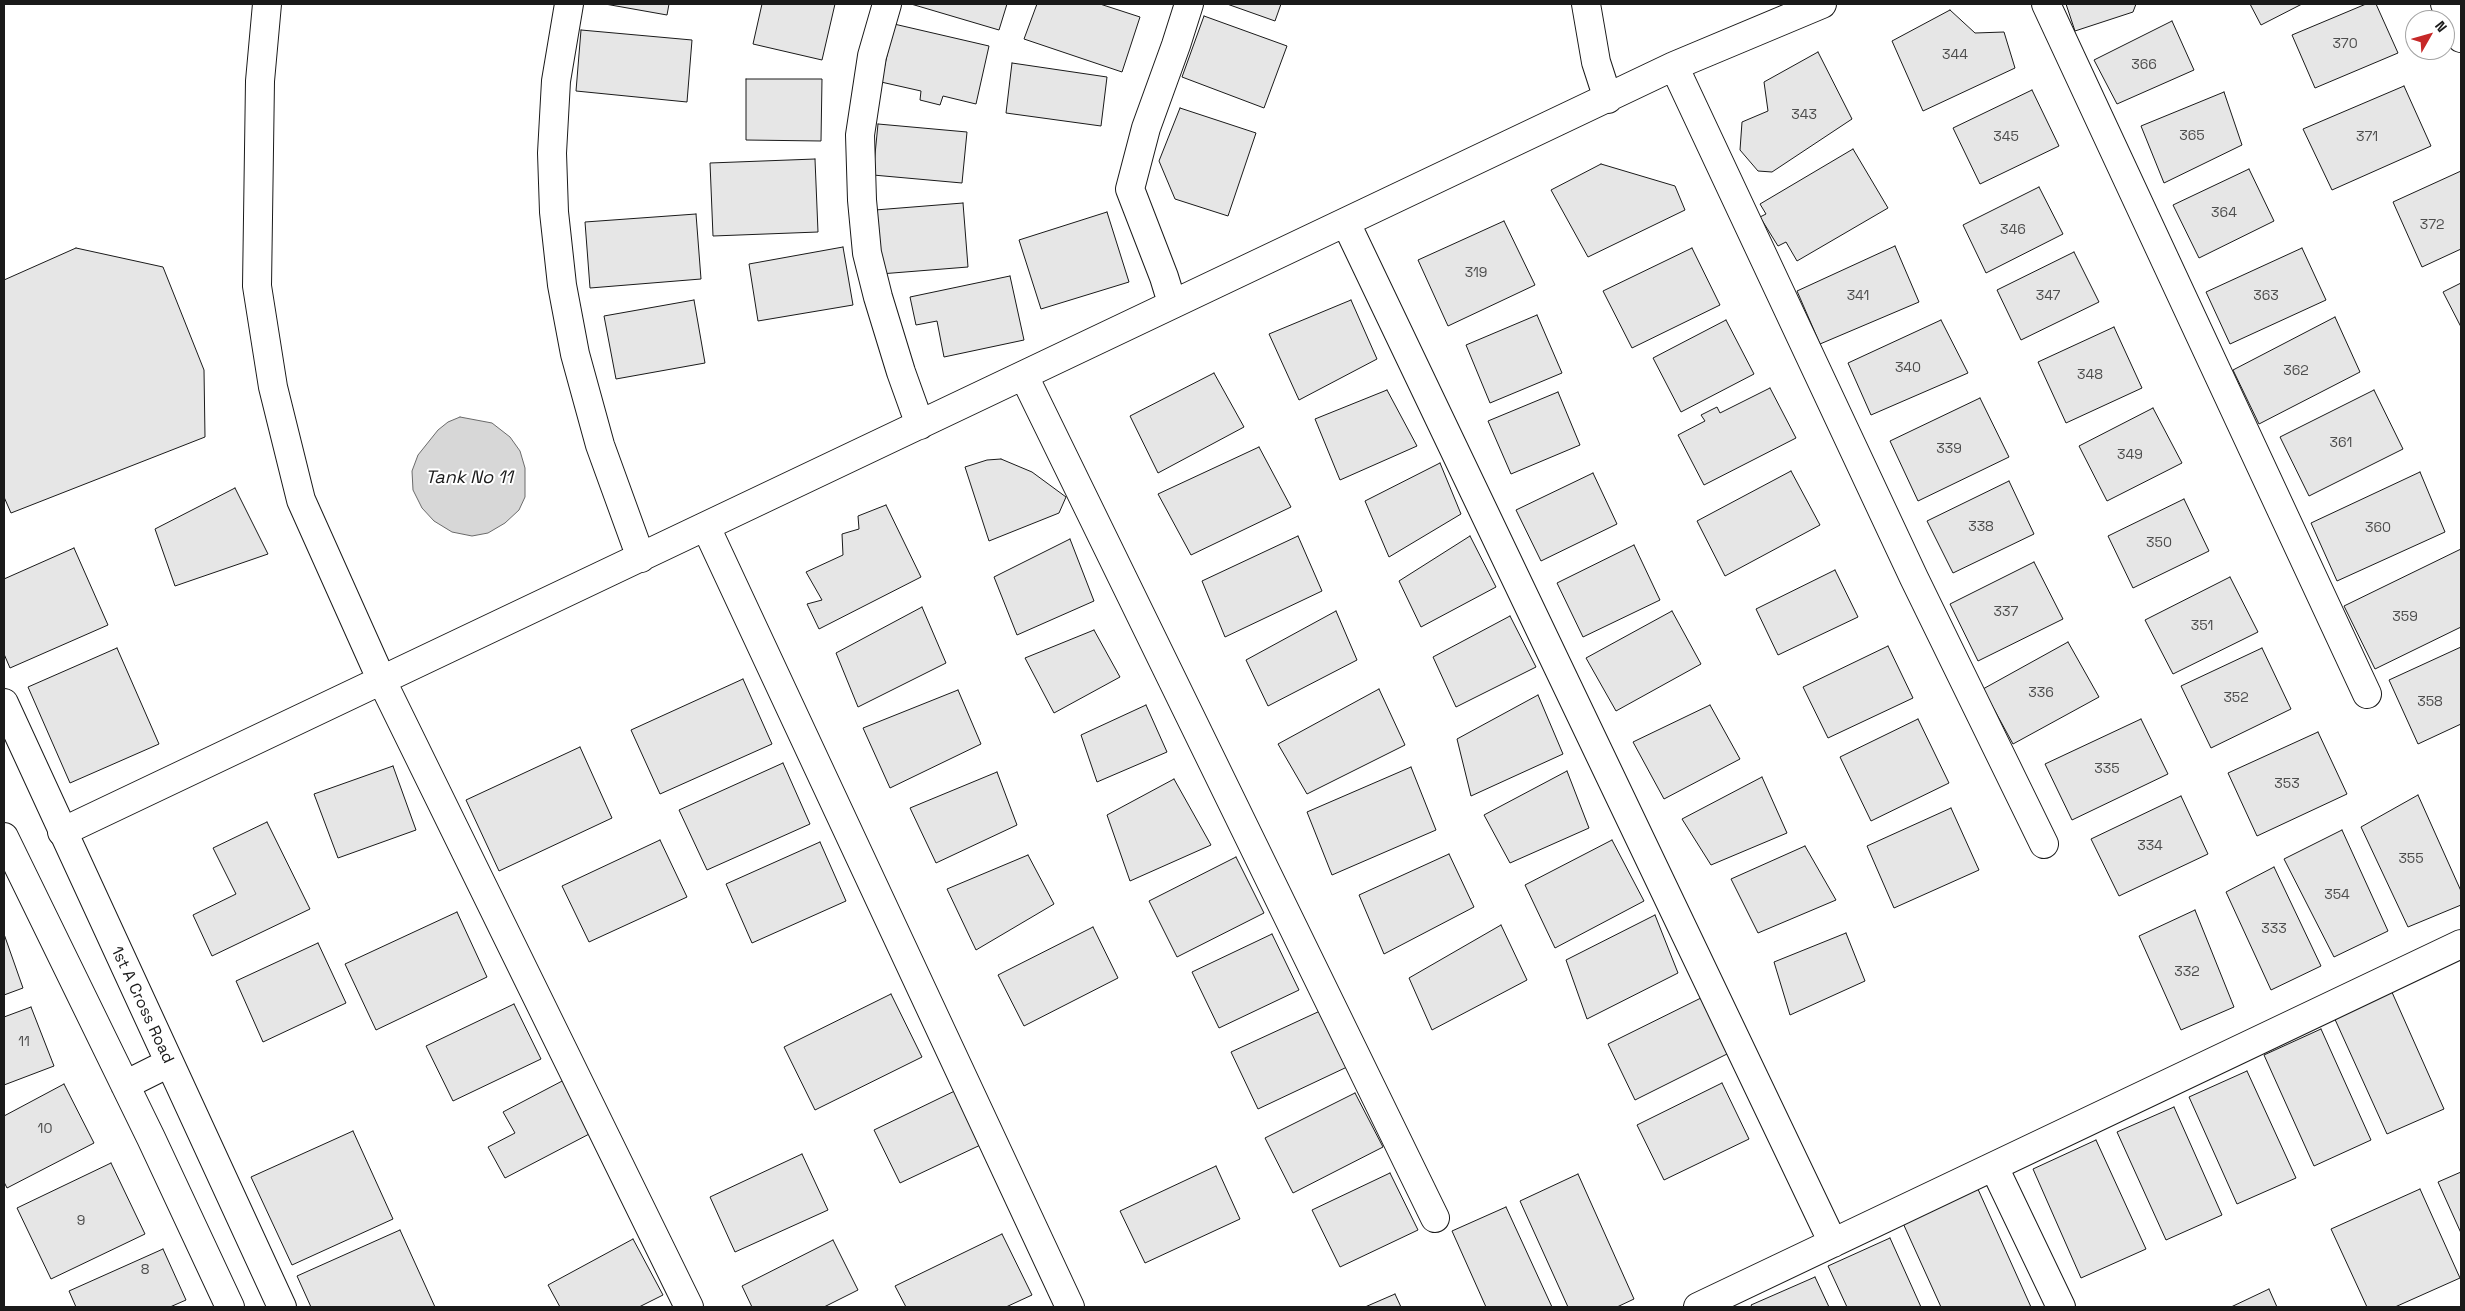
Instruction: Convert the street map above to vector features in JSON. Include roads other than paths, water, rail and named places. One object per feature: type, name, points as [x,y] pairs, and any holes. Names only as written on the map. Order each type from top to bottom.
[{"type":"street","points":[[267,4],[260,81],[257,286],[273,387],[301,500],[382,680],[689,1307]]},
{"type":"street","points":[[569,4],[556,81],[552,153],[554,212],[562,285],[575,354],[600,445],[641,558]]},
{"type":"street","points":[[887,4],[872,56],[860,135],[862,200],[867,253],[878,297],[901,372],[920,425]]},
{"type":"street","points":[[1172,303],[1130,189],[1146,128],[1189,4]]},
{"type":"street","points":[[1586,4],[1596,62],[1608,99]]},
{"type":"street","points":[[62,832],[1674,66],[1822,4]]},
{"type":"street","points":[[2046,4],[2367,694]]},
{"type":"street","points":[[2445,4],[2461,38]]},
{"type":"street","points":[[1674,66],[1914,578],[2044,844]]},
{"type":"street","points":[[1346,223],[1833,1243]]},
{"type":"street","points":[[1024,376],[1435,1218]]},
{"type":"street","points":[[706,527],[1070,1307]]},
{"type":"street","name":"1st A Cross Road","points":[[4,703],[282,1307]]},
{"type":"street","points":[[4,837],[230,1307]]},
{"type":"street","points":[[1698,1307],[2461,944]]},
{"type":"street","points":[[125,1086],[169,1063]]},
{"type":"street","points":[[1994,1167],[2061,1307]]},
{"type":"water","name":"Tank No 11","points":[[460,417],[492,423],[510,437],[520,451],[525,468],[525,497],[519,510],[505,523],[488,533],[472,536],[452,532],[434,521],[422,508],[413,490],[412,471],[418,455],[438,430],[448,422]]}]
